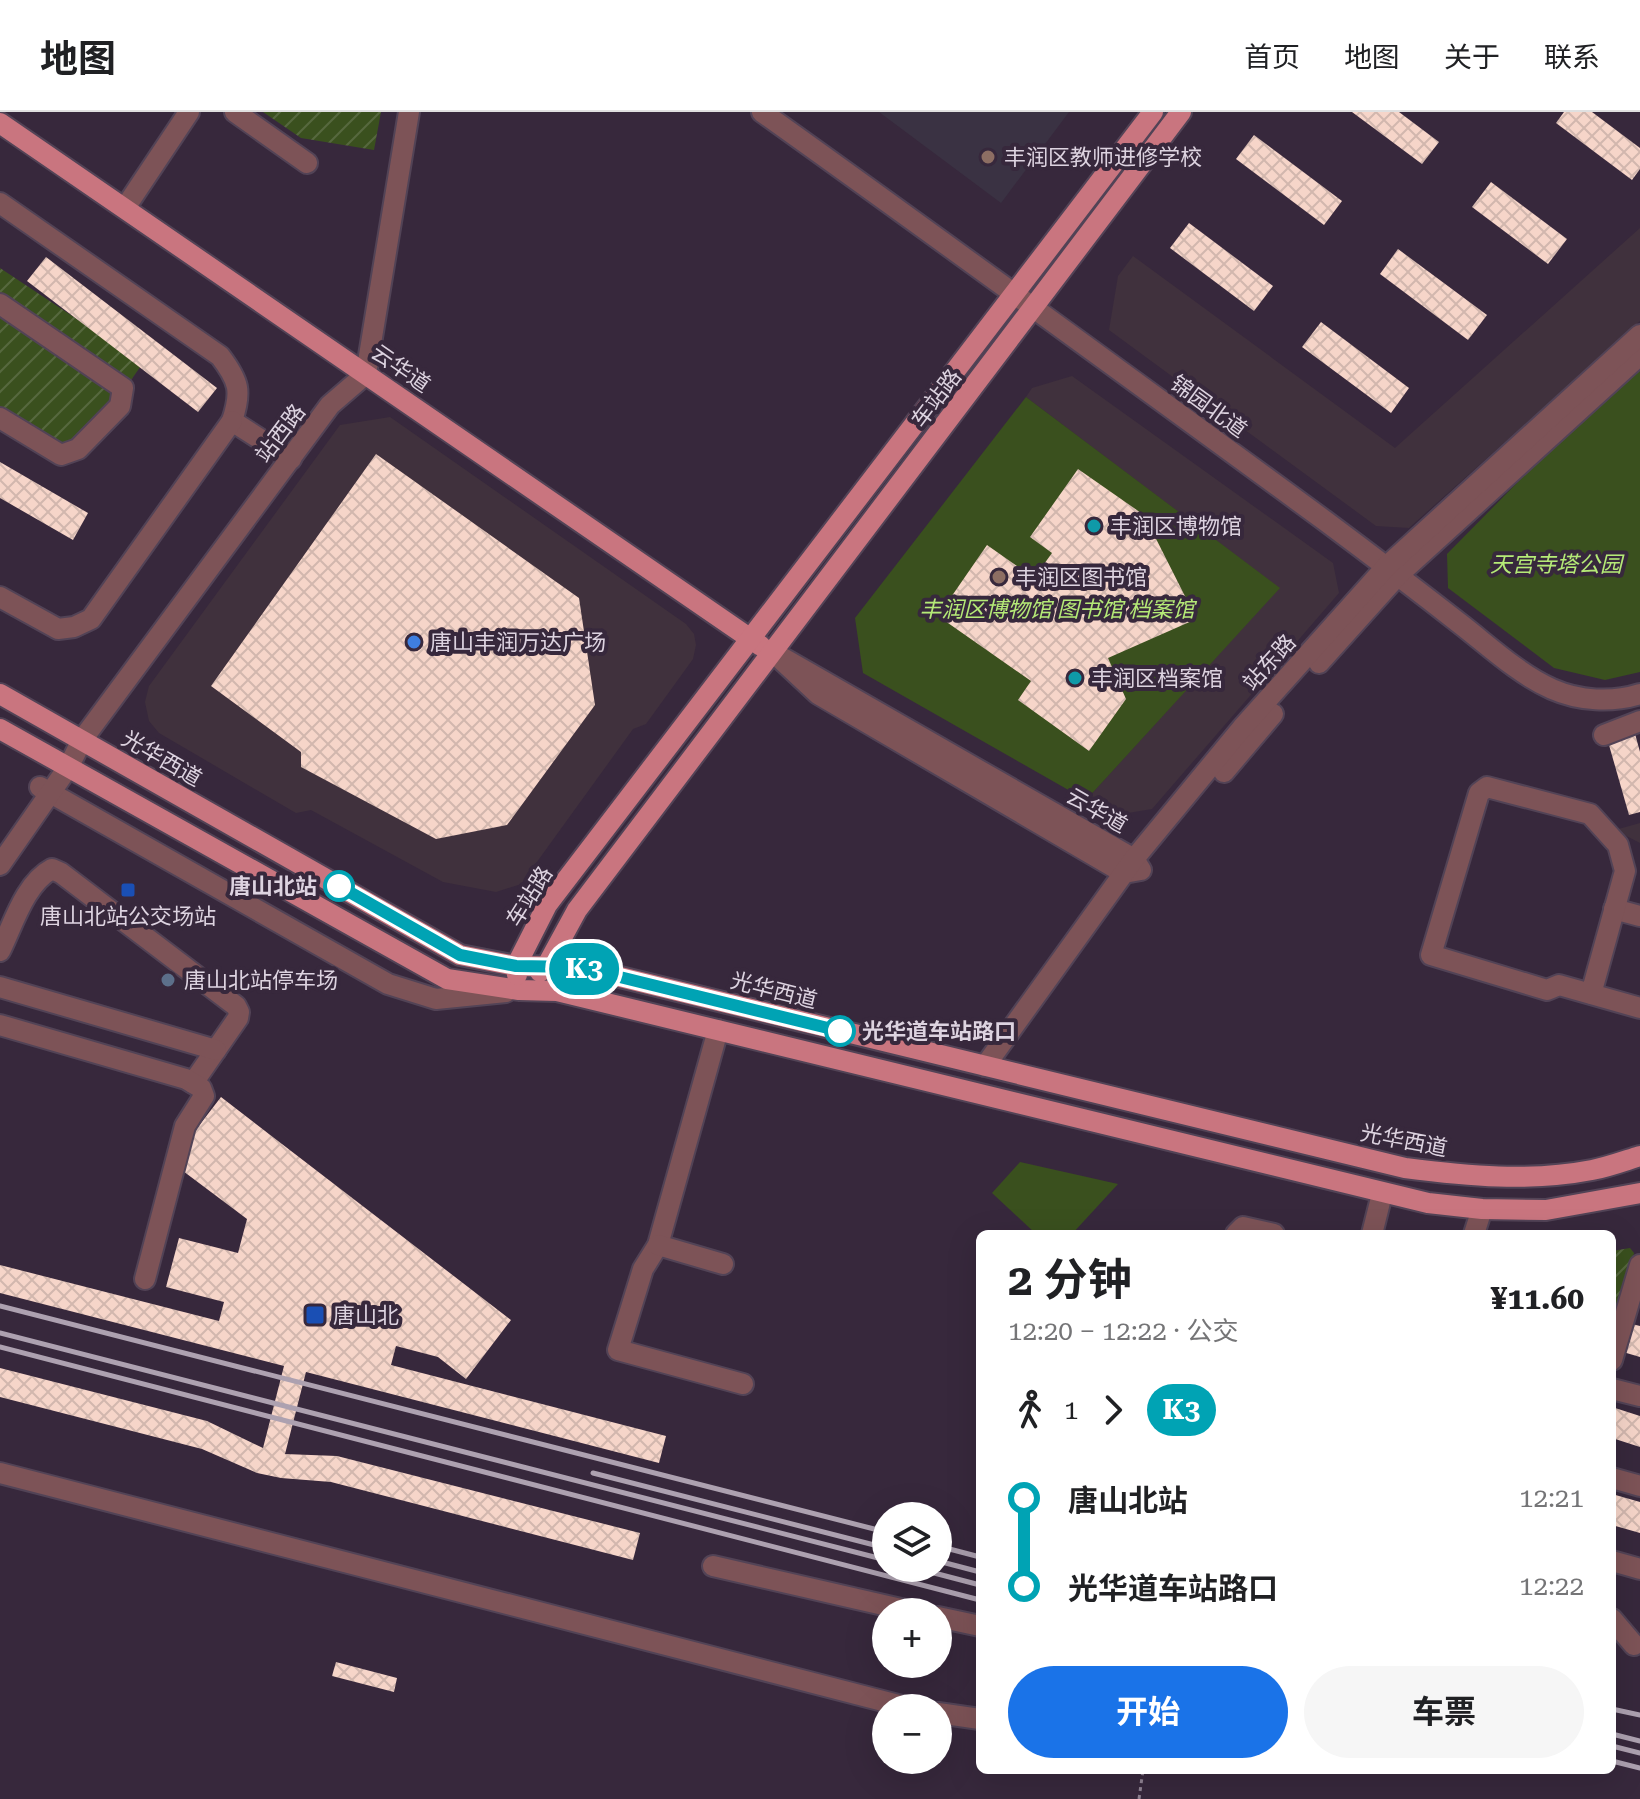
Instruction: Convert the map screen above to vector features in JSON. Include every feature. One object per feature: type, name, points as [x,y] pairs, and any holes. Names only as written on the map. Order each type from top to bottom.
[{"type":"main road","name":"车站路","points":[[516,966],[547,905],[1153,112]]},
{"type":"main road","name":"车站路","points":[[519,990],[547,965],[577,910],[1181,112]]},
{"type":"main road","name":"云华道","points":[[0,123],[774,653]]},
{"type":"main road","name":"光华西道","points":[[0,694],[460,955],[516,966],[579,967],[1405,1168],[1465,1176],[1529,1176],[1592,1170],[1640,1156]]},
{"type":"main road","points":[[0,729],[447,979],[519,990],[557,991],[1382,1194],[1482,1209],[1546,1210],[1640,1193]]},
{"type":"main road","points":[[516,966],[519,990]]},
{"type":"main road","points":[[1024,1074],[1027,1106]]},
{"type":"street","points":[[125,208],[189,112]]},
{"type":"street","points":[[235,112],[307,163]]},
{"type":"street","points":[[366,374],[409,112]]},
{"type":"street","name":"锦园北道","points":[[762,112],[1016,293],[1392,571],[1518,669],[1551,689],[1577,697],[1603,700],[1640,694]]},
{"type":"street","points":[[0,203],[220,356],[236,377],[239,400],[232,421],[91,619],[74,627],[58,629],[0,597]]},
{"type":"street","points":[[0,304],[123,388],[120,406],[78,449],[61,455],[0,418]]},
{"type":"street","name":"站东路","points":[[993,1068],[1133,867],[1267,721],[1392,571],[1640,335]]},
{"type":"street","name":"站东路","points":[[1392,571],[1640,355]]},
{"type":"street","name":"站西路","points":[[0,843],[45,790],[330,405],[366,374]]},
{"type":"street","points":[[232,421],[291,459]]},
{"type":"street","name":"云华道","points":[[774,653],[1133,867]]},
{"type":"street","points":[[1604,735],[1640,722]]},
{"type":"street","points":[[1591,994],[1625,871],[1618,845],[1590,814],[1487,787],[1479,793],[1431,955],[1547,990],[1559,985],[1640,1008]]},
{"type":"street","points":[[45,790],[388,984],[436,999],[519,990]]},
{"type":"street","name":"站西路","points":[[0,865],[45,790]]},
{"type":"street","points":[[0,951],[25,901],[44,873],[52,869],[61,873],[236,1006],[238,1018],[193,1083]]},
{"type":"street","points":[[1614,909],[1640,916]]},
{"type":"street","points":[[0,987],[216,1050]]},
{"type":"street","points":[[0,1025],[201,1088],[204,1096],[185,1126],[145,1279]]},
{"type":"street","points":[[718,1030],[658,1245],[643,1269],[618,1350],[743,1384]]},
{"type":"street","points":[[1373,1230],[1382,1194]]},
{"type":"street","points":[[1475,1230],[1482,1209]]},
{"type":"street","points":[[658,1245],[723,1264]]},
{"type":"street","points":[[1616,1349],[1635,1298],[1640,1265]]},
{"type":"street","points":[[1616,1390],[1640,1396]]},
{"type":"street","points":[[0,1473],[872,1698]]},
{"type":"street","points":[[1616,1479],[1640,1486]]},
{"type":"street","points":[[1616,1562],[1640,1569]]},
{"type":"street","points":[[713,1566],[872,1602]]},
{"type":"street","points":[[952,1620],[976,1625]]},
{"type":"street","points":[[1616,1624],[1634,1645]]},
{"type":"street","points":[[952,1715],[976,1718]]},
{"type":"path","points":[[1139,1799],[1142,1774]]},
{"type":"shaded area","name":"丰润区教师进修学校","points":[[879,112],[1069,112],[1001,203]]},
{"type":"shaded area","points":[[1640,228],[1640,321],[1409,528],[1376,526],[1109,330],[1118,276],[1133,256],[1395,448]]},
{"type":"shaded area","points":[[1072,376],[1333,563],[1339,593],[1152,809],[1110,816],[1086,800],[1279,588],[1026,397],[1032,388]]},
{"type":"shaded area","points":[[390,417],[686,624],[694,634],[696,645],[693,659],[646,724],[633,729],[521,884],[496,892],[443,882],[311,810],[296,813],[159,733],[149,721],[145,702],[149,686],[340,425]]},
{"type":"shaded area","points":[[1640,823],[1640,843],[1615,830]]},
{"type":"green space","points":[[263,112],[381,112],[374,150],[301,138]]},
{"type":"green space","points":[[0,268],[143,363],[76,458],[0,413]]},
{"type":"green space","name":"天宫寺塔公园","points":[[1640,363],[1640,672],[1605,680],[1554,668],[1448,588],[1447,554]]},
{"type":"green space","name":"丰润区博物馆 图书馆 档案馆","points":[[1026,397],[1280,588],[1086,800],[863,673],[855,618]]},
{"type":"green space","points":[[1020,1162],[1118,1184],[1076,1230],[1032,1230],[992,1193]]},
{"type":"green space","points":[[1630,1248],[1634,1253],[1617,1317],[1616,1317],[1616,1250]]},
{"type":"building","points":[[1352,112],[1399,112],[1439,142],[1422,164]]},
{"type":"building","points":[[1564,112],[1592,112],[1640,148],[1640,169],[1632,180],[1556,123]]},
{"type":"building","points":[[1254,135],[1342,201],[1324,225],[1236,159]]},
{"type":"building","points":[[1491,182],[1567,239],[1548,264],[1472,207]]},
{"type":"building","points":[[1189,223],[1273,286],[1254,311],[1170,248]]},
{"type":"building","points":[[1398,249],[1487,315],[1468,340],[1380,274]]},
{"type":"building","points":[[46,257],[217,388],[198,412],[27,281]]},
{"type":"building","points":[[1321,322],[1409,388],[1391,413],[1302,347]]},
{"type":"building","name":"唐山丰润万达广场","points":[[376,454],[579,598],[595,705],[507,825],[436,839],[301,767],[301,752],[211,686]]},
{"type":"building","points":[[0,462],[88,513],[73,540],[0,498]]},
{"type":"building","points":[[1078,469],[1144,515],[1193,612],[1194,620],[1108,658],[1126,699],[1089,751],[1018,700],[1031,681],[938,616],[987,545],[1034,578],[1052,553],[1030,537]]},
{"type":"building","points":[[1634,730],[1640,752],[1640,812],[1629,815],[1607,738]]},
{"type":"building","points":[[221,1097],[511,1320],[466,1379],[438,1357],[396,1346],[391,1365],[666,1436],[659,1463],[306,1372],[285,1454],[337,1456],[640,1533],[633,1560],[331,1482],[257,1473],[202,1449],[0,1397],[0,1368],[207,1421],[263,1448],[284,1366],[0,1293],[0,1265],[219,1321],[224,1302],[166,1287],[179,1238],[238,1253],[247,1219],[171,1162]]},
{"type":"building","points":[[1632,1324],[1640,1326],[1640,1357],[1623,1352]]},
{"type":"building","points":[[1616,1408],[1640,1416],[1640,1447],[1616,1439]]},
{"type":"building","points":[[1616,1495],[1640,1502],[1640,1533],[1616,1526]]},
{"type":"building","points":[[336,1662],[397,1678],[394,1692],[332,1676]]},
{"type":"railway","points":[[0,1306],[872,1528]]},
{"type":"railway","points":[[0,1333],[872,1556]]},
{"type":"railway","points":[[0,1347],[976,1599]]},
{"type":"railway","points":[[593,1473],[872,1544]]},
{"type":"railway","points":[[952,1550],[976,1556]]},
{"type":"railway","points":[[952,1565],[976,1571]]},
{"type":"railway","points":[[952,1578],[976,1584]]},
{"type":"railway","points":[[1616,1710],[1640,1715]]},
{"type":"railway","points":[[1616,1735],[1640,1741]]},
{"type":"railway","points":[[1616,1747],[1640,1753]]},
{"type":"railway","points":[[1616,1762],[1640,1768]]},
{"type":"bus line","name":"K3","points":[[339,886],[460,955],[516,966],[579,967],[840,1031]]},
{"type":"place","name":"丰润区教师进修学校","points":[[988,157]]},
{"type":"place","name":"丰润区博物馆","points":[[1094,526]]},
{"type":"place","name":"丰润区图书馆","points":[[999,577]]},
{"type":"place","name":"唐山丰润万达广场","points":[[414,642]]},
{"type":"place","name":"丰润区档案馆","points":[[1075,678]]},
{"type":"place","name":"唐山北站","points":[[339,886]]},
{"type":"place","name":"唐山北站公交场站","points":[[128,890]]},
{"type":"place","name":"唐山北站停车场","points":[[168,980]]},
{"type":"place","name":"光华道车站路口","points":[[840,1031]]},
{"type":"place","name":"唐山北","points":[[315,1315]]}]
